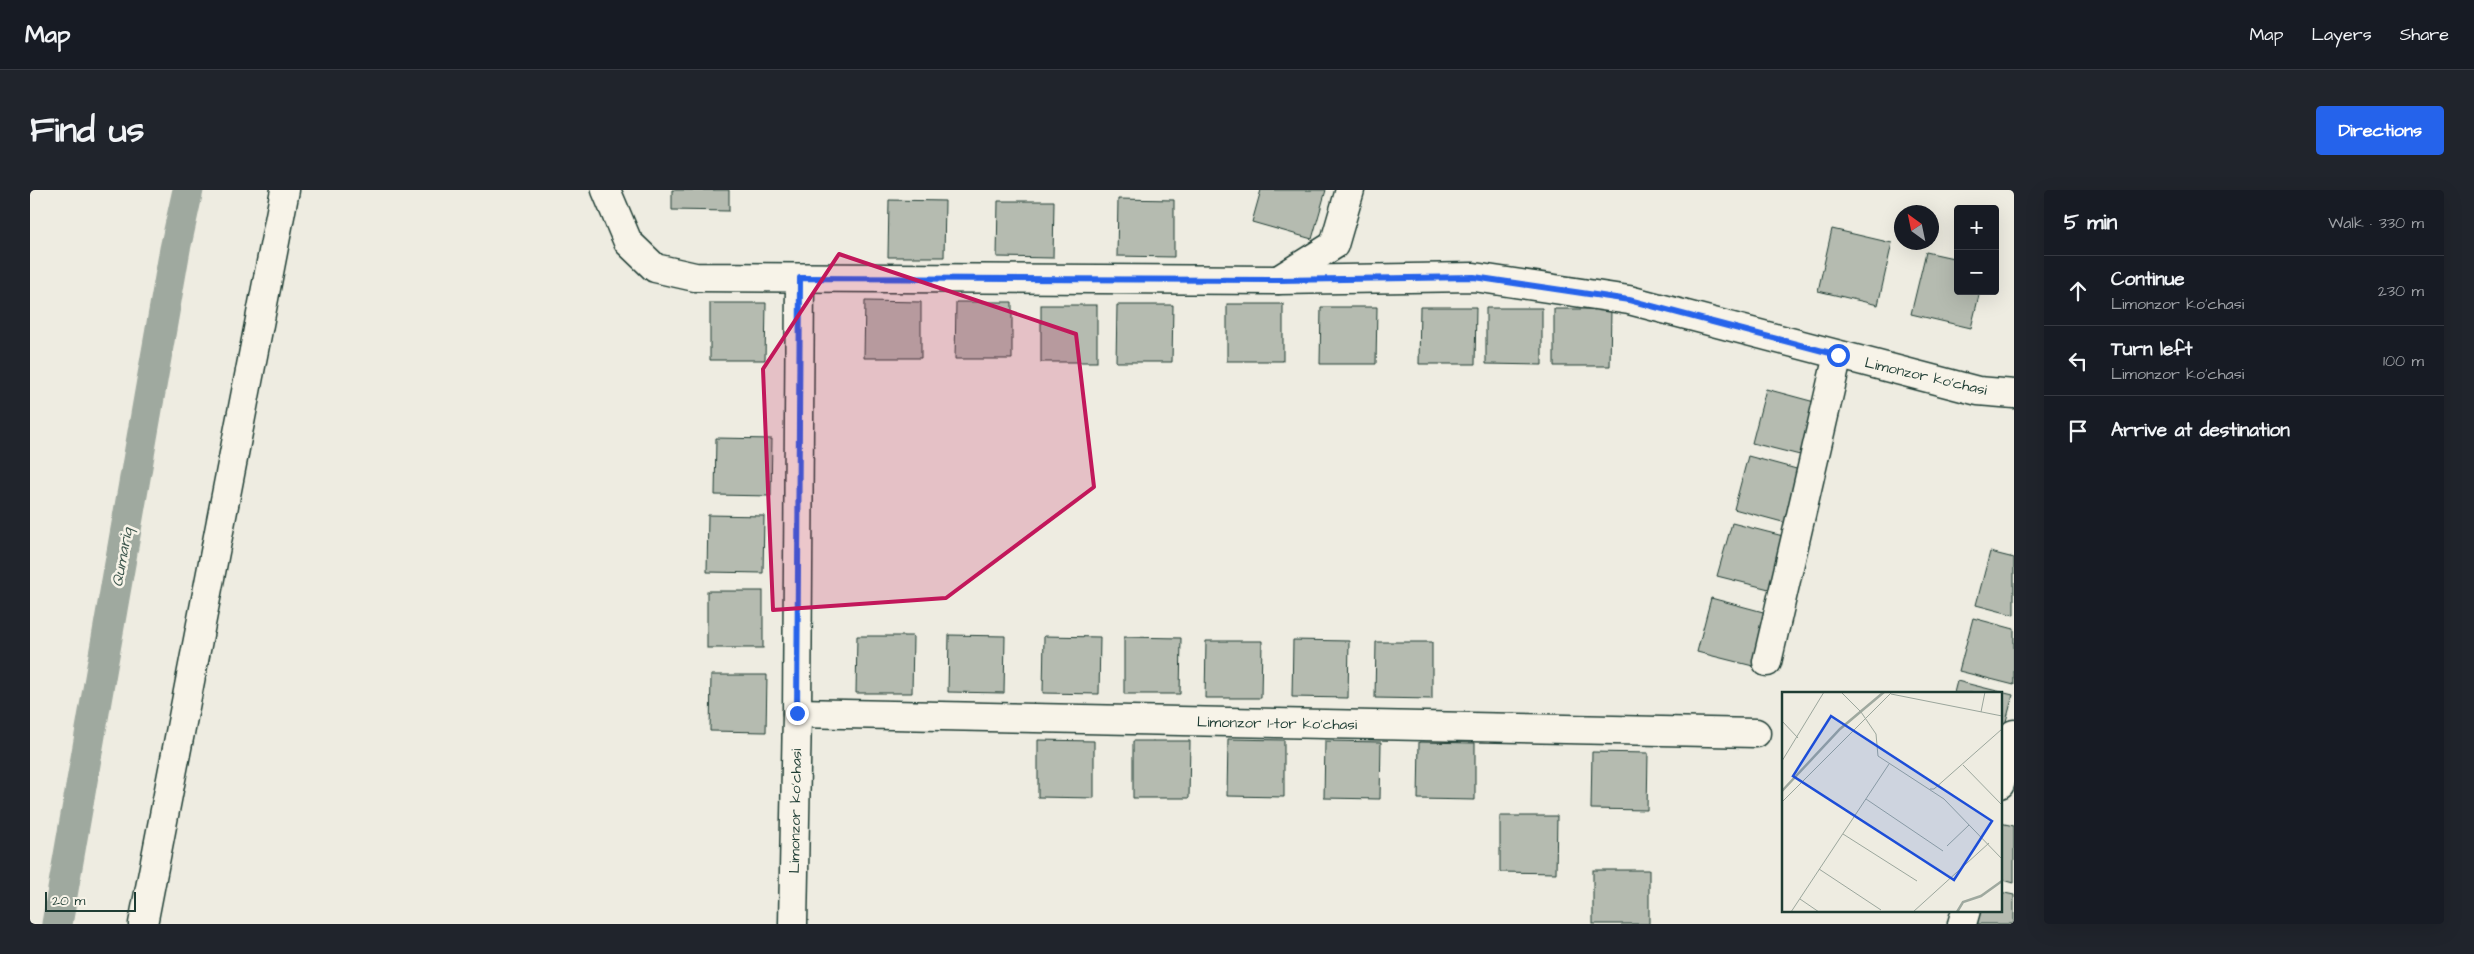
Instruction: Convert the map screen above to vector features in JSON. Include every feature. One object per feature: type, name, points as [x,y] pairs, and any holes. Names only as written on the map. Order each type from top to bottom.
[{"type":"street","points":[[143,924],[285,190]]},
{"type":"street","name":"Limonzor ko'chasi","points":[[606,190],[628,242],[655,268],[695,277],[1278,280],[1474,277],[1629,300],[1978,391],[2014,394]]},
{"type":"street","points":[[1278,280],[1334,245],[1350,190]]},
{"type":"street","name":"Limonzor ko'chasi","points":[[792,924],[797,713],[800,278]]},
{"type":"street","points":[[1766,662],[1838,355]]},
{"type":"street","name":"Limonzor 1-tor ko'chasi","points":[[797,713],[1756,733]]},
{"type":"street","points":[[2002,777],[2014,734]]},
{"type":"highlighted area","points":[[839,254],[1076,334],[1094,487],[946,598],[773,610],[763,369]]},
{"type":"building","points":[[672,190],[729,190],[729,211],[672,210]]},
{"type":"building","points":[[1261,190],[1326,190],[1312,239],[1252,222]]},
{"type":"building","points":[[1118,199],[1174,200],[1174,257],[1117,256]]},
{"type":"building","points":[[889,200],[945,201],[944,257],[888,257]]},
{"type":"building","points":[[998,201],[1054,201],[1053,258],[997,257]]},
{"type":"building","points":[[1832,229],[1892,243],[1878,305],[1818,291]]},
{"type":"building","points":[[1926,252],[1954,258],[1954,295],[1979,295],[1971,328],[1911,314]]},
{"type":"building","points":[[865,301],[921,302],[921,358],[864,358]]},
{"type":"building","points":[[956,302],[1012,302],[1012,359],[955,359]]},
{"type":"building","points":[[710,303],[766,303],[765,360],[710,360]]},
{"type":"building","points":[[1227,304],[1283,304],[1283,361],[1227,361]]},
{"type":"building","points":[[1041,305],[1097,305],[1097,362],[1041,362]]},
{"type":"building","points":[[1117,305],[1173,305],[1172,362],[1116,362]]},
{"type":"building","points":[[1321,307],[1377,307],[1376,364],[1320,364]]},
{"type":"building","points":[[1420,307],[1476,307],[1475,364],[1419,364]]},
{"type":"building","points":[[1486,308],[1542,308],[1542,365],[1486,364]]},
{"type":"building","points":[[1554,309],[1611,309],[1610,366],[1554,366]]},
{"type":"building","points":[[1766,389],[1822,404],[1808,457],[1752,443]]},
{"type":"building","points":[[716,438],[772,439],[771,496],[715,495]]},
{"type":"building","points":[[1748,456],[1804,471],[1790,524],[1734,509]]},
{"type":"building","points":[[708,515],[764,516],[763,573],[707,572]]},
{"type":"building","points":[[1732,523],[1787,537],[1773,590],[1717,576]]},
{"type":"building","points":[[1990,552],[2014,558],[2014,615],[1976,605]]},
{"type":"building","points":[[707,591],[763,591],[763,648],[707,648]]},
{"type":"building","points":[[1711,598],[1767,613],[1753,666],[1697,652]]},
{"type":"building","points":[[1973,618],[2014,629],[2014,685],[1959,671]]},
{"type":"building","points":[[949,635],[1005,636],[1004,693],[948,692]]},
{"type":"building","points":[[857,636],[913,636],[912,693],[856,693]]},
{"type":"building","points":[[1044,636],[1100,637],[1099,694],[1043,693]]},
{"type":"building","points":[[1124,637],[1181,638],[1180,694],[1124,694]]},
{"type":"building","points":[[1293,640],[1349,641],[1348,698],[1292,697]]},
{"type":"building","points":[[1206,641],[1262,641],[1261,698],[1205,698]]},
{"type":"building","points":[[1376,642],[1432,642],[1432,699],[1375,698]]},
{"type":"building","points":[[711,675],[767,675],[766,732],[710,731]]},
{"type":"building","points":[[1957,681],[2001,692],[1954,692]]},
{"type":"building","points":[[2002,692],[2013,695],[2002,736]]},
{"type":"building","points":[[1228,739],[1284,740],[1284,797],[1227,796]]},
{"type":"building","points":[[1038,740],[1094,741],[1094,798],[1038,797]]},
{"type":"building","points":[[1133,741],[1190,741],[1189,798],[1133,798]]},
{"type":"building","points":[[1325,741],[1381,742],[1380,799],[1324,798]]},
{"type":"building","points":[[1419,742],[1475,743],[1475,800],[1418,799]]},
{"type":"building","points":[[1592,752],[1648,753],[1647,810],[1591,809]]},
{"type":"building","points":[[1500,816],[1557,816],[1556,873],[1500,872]]},
{"type":"building","points":[[2002,823],[2014,826],[2014,883],[2002,880]]},
{"type":"building","points":[[1593,870],[1649,870],[1649,924],[1593,924]]},
{"type":"building","points":[[2002,892],[2014,895],[2014,924],[1973,924],[1976,912],[2002,912]]},
{"type":"waterway","name":"Qumariq","points":[[57,924],[175,249],[188,190]]},
{"type":"route","points":[[797,713],[800,278],[1278,280],[1474,277],[1629,300],[1838,355]]}]
